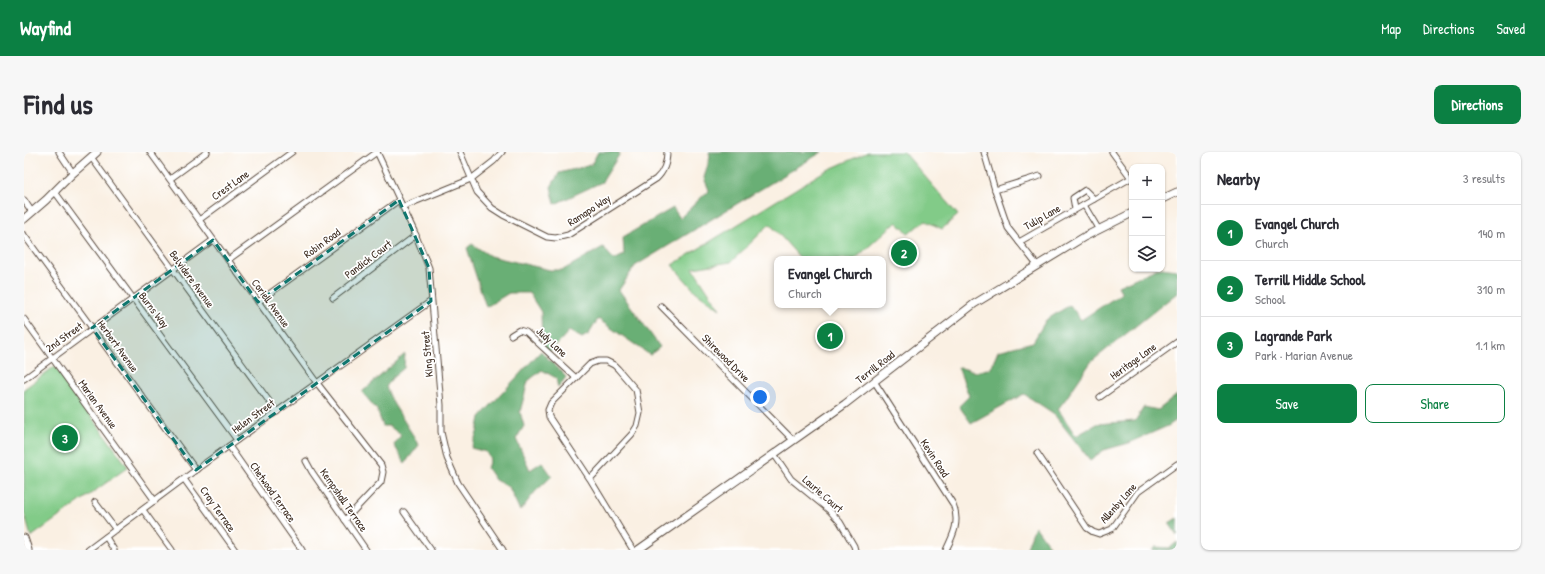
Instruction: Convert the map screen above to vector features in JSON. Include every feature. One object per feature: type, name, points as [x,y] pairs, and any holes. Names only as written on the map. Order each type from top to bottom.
[{"type":"street","points":[[59,152],[73,173]]},
{"type":"street","points":[[24,219],[97,152]]},
{"type":"street","name":"Coriell Avenue","points":[[150,152],[317,383],[379,462],[384,472],[381,482],[345,520]]},
{"type":"street","points":[[170,179],[207,152]]},
{"type":"street","name":"Crest Lane","points":[[199,220],[292,152]]},
{"type":"street","points":[[228,260],[377,152]]},
{"type":"street","name":"King Street","points":[[377,152],[416,235],[429,268],[442,405],[442,432],[447,458],[458,483],[503,550]]},
{"type":"street","name":"Ramapo Way","points":[[460,152],[477,192],[492,208],[547,237],[559,238],[568,235],[656,179],[664,169],[667,152]]},
{"type":"street","points":[[402,206],[471,179],[494,161],[502,152]]},
{"type":"street","points":[[984,152],[1008,228],[1037,265]]},
{"type":"street","name":"Tulip Lane","points":[[1019,242],[1131,178],[1112,152]]},
{"type":"street","name":"Belvidere Avenue","points":[[90,157],[277,412]]},
{"type":"street","points":[[995,190],[1040,176]]},
{"type":"street","name":"Tulip Lane","points":[[1075,209],[1073,198],[1085,190],[1094,199]]},
{"type":"street","name":"Burns Way","points":[[55,192],[237,440]]},
{"type":"street","points":[[1165,198],[1177,192]]},
{"type":"street","points":[[24,200],[32,212]]},
{"type":"street","name":"Robin Road","points":[[258,302],[399,200]]},
{"type":"street","points":[[1084,205],[1099,230]]},
{"type":"street","name":"Terrill Road","points":[[641,549],[874,382],[974,304],[1084,237],[1129,215]]},
{"type":"street","name":"Herbert Avenue","points":[[24,235],[196,470]]},
{"type":"street","name":"Pandick Court","points":[[333,298],[416,235]]},
{"type":"street","name":"2nd Street","points":[[24,379],[213,240]]},
{"type":"street","name":"Helen Street","points":[[88,550],[237,440],[431,301]]},
{"type":"street","name":"Shirewood Drive","points":[[661,306],[794,440]]},
{"type":"street","name":"Marian Avenue","points":[[24,319],[155,501]]},
{"type":"street","name":"Judy Lane","points":[[511,335],[519,330],[526,332],[576,378]]},
{"type":"street","name":"Heritage Lane","points":[[1100,397],[1177,342]]},
{"type":"street","points":[[590,479],[632,434],[639,417],[640,404],[636,390],[611,363],[602,361],[593,362],[576,378],[551,403],[548,414],[552,423],[590,479],[633,550]]},
{"type":"street","name":"Kevin Road","points":[[874,382],[954,508],[957,519],[955,531],[946,550]]},
{"type":"street","name":"Chetwood Terrace","points":[[229,446],[302,550]]},
{"type":"street","name":"Allenby Lane","points":[[1037,453],[1087,528],[1099,534],[1112,529],[1138,492],[1177,464]]},
{"type":"street","name":"Laurie Court","points":[[774,454],[791,479],[829,510],[840,522],[854,546],[854,550]]},
{"type":"street","name":"Kempshall Terrace","points":[[306,461],[366,550]]},
{"type":"street","name":"Cray Terrace","points":[[184,479],[235,550]]},
{"type":"street","points":[[96,502],[116,530]]},
{"type":"street","points":[[143,510],[172,550]]},
{"type":"street","points":[[404,512],[431,550]]},
{"type":"street","points":[[106,537],[114,550]]},
{"type":"street","points":[[24,538],[28,550]]},
{"type":"highlighted area","points":[[399,200],[429,268],[431,301],[196,470],[92,328],[213,240],[258,302]]},
{"type":"green space","points":[[598,152],[619,152],[619,155],[602,182],[555,204],[551,187],[559,173],[591,165]]},
{"type":"green space","points":[[709,152],[822,152],[635,266],[619,290],[660,347],[650,355],[598,319],[589,334],[582,338],[569,331],[549,353],[542,346],[541,312],[529,293],[509,293],[486,307],[467,248],[472,244],[490,256],[550,270],[563,270],[603,247],[614,260],[624,255],[623,237],[673,208],[680,218],[709,190],[704,178],[710,157]]},
{"type":"green space","points":[[868,152],[904,152],[958,215],[942,229],[926,221],[908,233],[896,222],[858,256],[798,256],[770,224],[731,262],[693,268],[720,309],[695,291],[672,265],[823,172]]},
{"type":"green space","points":[[1165,268],[1177,270],[1177,293],[1091,362],[1058,409],[1076,436],[1097,424],[1135,421],[1144,407],[1158,410],[1177,395],[1177,420],[1168,426],[1129,443],[1104,450],[1090,460],[1053,413],[1024,394],[971,423],[959,406],[969,396],[958,367],[976,372],[991,368],[998,351],[1033,342],[1046,320],[1070,305],[1081,320],[1122,293],[1118,286],[1149,272],[1165,272]]},
{"type":"green space","points":[[541,351],[566,377],[558,388],[556,378],[542,370],[528,381],[520,412],[524,426],[516,439],[530,470],[542,462],[552,476],[535,492],[520,511],[509,487],[495,480],[487,468],[490,459],[486,452],[471,448],[477,433],[480,417]]},
{"type":"green space","points":[[405,354],[404,368],[392,378],[386,387],[393,403],[419,445],[405,463],[394,445],[401,435],[389,426],[383,426],[377,410],[362,392]]},
{"type":"green space","points":[[55,366],[128,467],[31,537],[24,512],[24,389]]},
{"type":"green space","points":[[1177,518],[1177,535],[1169,523]]},
{"type":"green space","points":[[1035,526],[1052,550],[1026,550]]},
{"type":"green space","points":[[1177,542],[1177,550],[1152,550],[1155,547],[1170,548]]},
{"type":"place","name":"Terrill Middle School","points":[[904,253]]},
{"type":"place","name":"Evangel Church","points":[[830,336]]},
{"type":"place","name":"Lagrande Park","points":[[65,438]]}]
